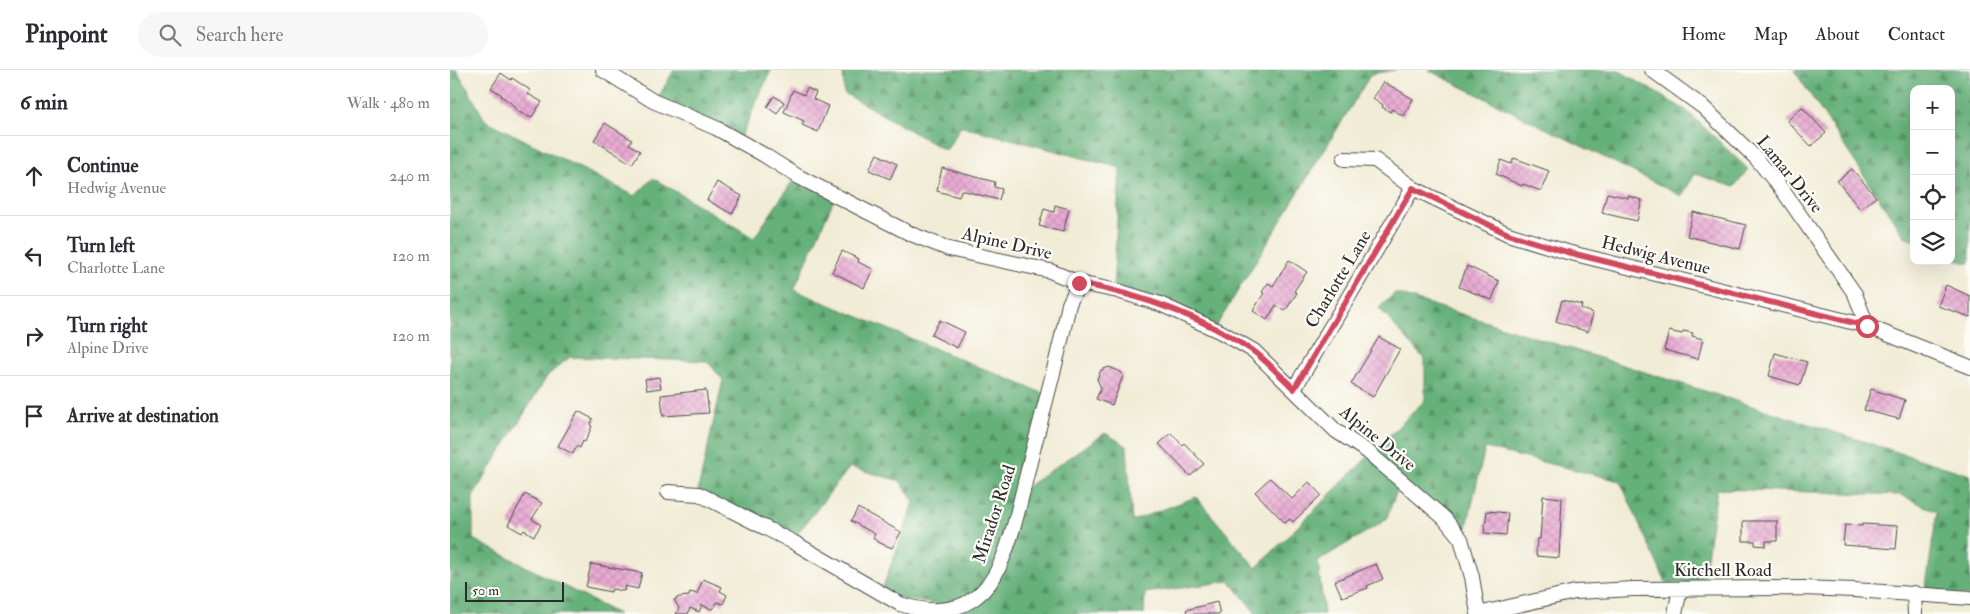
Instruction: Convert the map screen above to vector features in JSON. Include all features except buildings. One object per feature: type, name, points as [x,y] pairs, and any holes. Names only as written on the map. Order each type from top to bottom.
[{"type":"street","name":"Alpine Drive","points":[[603,70],[653,101],[716,128],[799,177],[912,234],[949,249],[1050,271],[1079,283],[1118,291],[1160,304],[1222,332],[1254,351],[1336,431],[1368,452],[1444,518],[1461,539],[1472,577],[1478,614]]},
{"type":"street","name":"Lamar Drive","points":[[1652,70],[1702,107],[1756,158],[1783,190],[1856,294],[1867,326]]},
{"type":"street","name":"Hedwig Avenue","points":[[1344,159],[1375,160],[1413,188],[1508,234],[1567,252],[1867,326],[1970,367]]},
{"type":"street","name":"Charlotte Lane","points":[[1294,389],[1413,188]]},
{"type":"street","name":"Mirador Road","points":[[668,492],[699,494],[793,542],[900,604],[916,609],[932,610],[966,604],[986,587],[998,569],[1006,550],[1043,412],[1069,304],[1079,283]]},
{"type":"street","name":"Kitchell Road","points":[[1478,614],[1575,592],[1803,588],[1970,598]]},
{"type":"street","points":[[1675,614],[1680,589]]},
{"type":"street","points":[[1914,594],[1915,614]]},
{"type":"green space","points":[[450,70],[457,70],[485,120],[635,196],[653,178],[754,238],[796,176],[835,197],[794,290],[1047,395],[1018,493],[1105,433],[1127,446],[1132,521],[1196,497],[1256,568],[1425,400],[1425,360],[1379,308],[1395,293],[1970,475],[1970,596],[1925,592],[1937,512],[1901,495],[1717,489],[1703,584],[1666,583],[1620,481],[1485,448],[1463,544],[1400,483],[1386,520],[1318,561],[1324,614],[1256,614],[1230,581],[1145,593],[1144,614],[952,614],[954,607],[880,595],[914,502],[900,481],[850,467],[791,542],[698,490],[723,380],[707,361],[570,357],[548,375],[473,496],[473,539],[618,614],[450,614]]},
{"type":"green space","points":[[674,70],[771,70],[739,141],[658,98]]},
{"type":"green space","points":[[843,70],[1396,70],[1371,74],[1215,328],[1113,289],[1120,168],[961,126],[946,151],[844,93]]},
{"type":"green space","points":[[1428,70],[1618,70],[1687,111],[1748,169],[1734,187],[1695,174],[1682,196]]},
{"type":"green space","points":[[1794,70],[1970,70],[1970,263],[1955,259],[1955,85],[1910,85],[1910,238],[1904,236]]},
{"type":"route","points":[[1079,283],[1118,291],[1160,304],[1222,332],[1254,351],[1294,389],[1413,188],[1508,234],[1567,252],[1867,326]]}]
